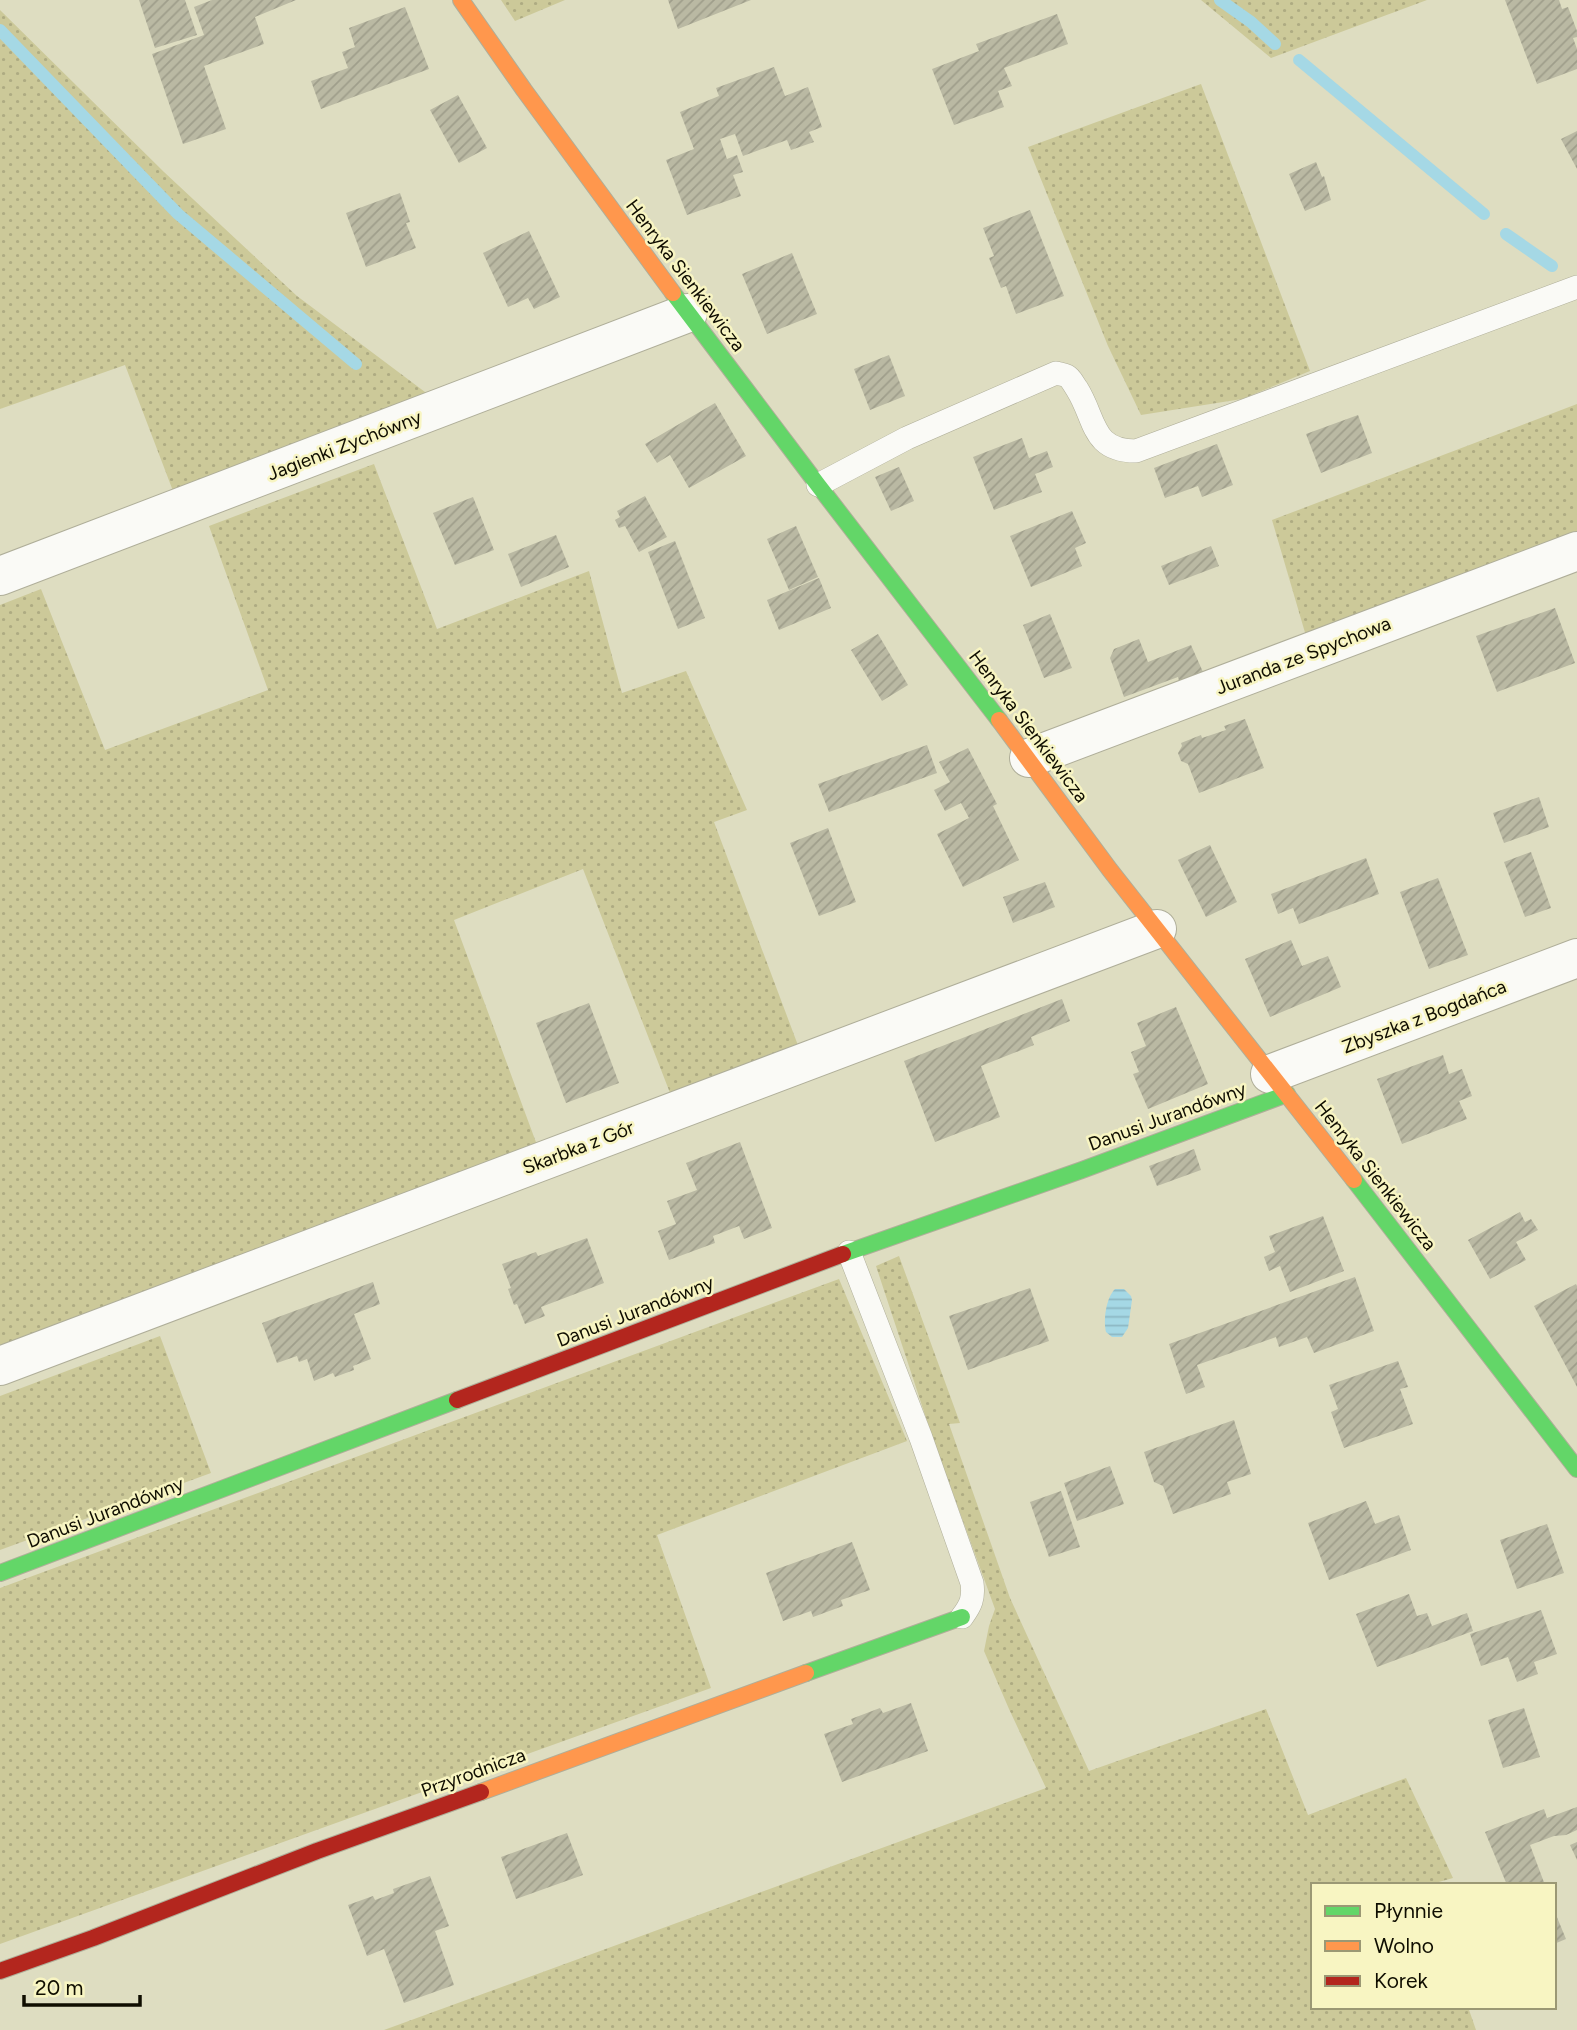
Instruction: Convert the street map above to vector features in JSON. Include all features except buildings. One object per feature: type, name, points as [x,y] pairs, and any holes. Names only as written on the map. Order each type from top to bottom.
[{"type":"street","name":"Henryka Sienkiewicza","points":[[461,0],[688,313],[1029,758],[1110,870],[1577,1469]]},
{"type":"street","name":"Jagienki Zychówny","points":[[0,576],[688,313]]},
{"type":"street","name":"Juranda ze Spychowa","points":[[1029,758],[1577,551]]},
{"type":"street","name":"Skarbka z Gór","points":[[0,1366],[1157,929]]},
{"type":"street","name":"Zbyszka z Bogdańca","points":[[1278,1084],[1577,958]]},
{"type":"street","name":"Danusi Jurandówny","points":[[0,1573],[849,1252],[1082,1170],[1278,1084]]},
{"type":"street","name":"Przyrodnicza","points":[[0,1971],[317,1851],[962,1617]]},
{"type":"lane","points":[[818,485],[907,438],[1056,373],[1068,377],[1079,391],[1098,435],[1113,449],[1136,452],[1577,287]]},
{"type":"lane","points":[[849,1252],[921,1438],[972,1583],[974,1594],[971,1606],[962,1617]]},
{"type":"shaded area","points":[[501,0],[565,0],[515,21]]},
{"type":"shaded area","points":[[1201,0],[1427,0],[1271,58]]},
{"type":"shaded area","points":[[0,10],[164,172],[297,296],[433,398],[173,491],[125,365],[0,409]]},
{"type":"shaded area","points":[[1201,84],[1310,371],[1242,399],[1141,415],[1108,346],[1028,147]]},
{"type":"shaded area","points":[[1577,404],[1577,538],[1306,636],[1272,520]]},
{"type":"shaded area","points":[[374,464],[437,629],[589,571],[622,693],[686,671],[747,810],[714,822],[799,1048],[672,1098],[583,869],[454,920],[537,1145],[0,1347],[0,605],[41,589],[105,750],[268,690],[209,526]]},
{"type":"shaded area","points":[[899,1256],[960,1423],[949,1424],[1010,1598],[1089,1771],[1266,1709],[1308,1815],[1406,1778],[1453,1878],[1435,1883],[1311,1883],[1311,2009],[1469,2009],[1476,2030],[384,2030],[1046,1788],[984,1651],[995,1609],[931,1433],[876,1266]]},
{"type":"shaded area","points":[[839,1279],[907,1441],[657,1535],[711,1688],[0,1944],[0,1588]]},
{"type":"shaded area","points":[[160,1336],[211,1473],[0,1550],[0,1396]]},
{"type":"water","points":[[1115,1289],[1124,1289],[1132,1300],[1128,1328],[1122,1337],[1112,1337],[1105,1327],[1107,1303]]},
{"type":"waterway","points":[[1220,0],[1251,22],[1275,44]]},
{"type":"waterway","points":[[0,30],[178,214],[356,364]]},
{"type":"waterway","points":[[1299,60],[1484,214]]},
{"type":"waterway","points":[[1506,234],[1552,266]]},
{"type":"traffic: fast","points":[[673,293],[999,720]]},
{"type":"traffic: fast","points":[[843,1254],[1287,1094]]},
{"type":"traffic: fast","points":[[1354,1180],[1577,1469]]},
{"type":"traffic: fast","points":[[0,1573],[457,1400]]},
{"type":"traffic: fast","points":[[806,1673],[962,1617]]},
{"type":"traffic: slow","points":[[461,0],[673,293]]},
{"type":"traffic: slow","points":[[999,720],[1110,870],[1354,1180]]},
{"type":"traffic: slow","points":[[481,1792],[806,1673]]},
{"type":"traffic: jam","points":[[457,1400],[843,1254]]},
{"type":"traffic: jam","points":[[0,1971],[481,1792]]}]
